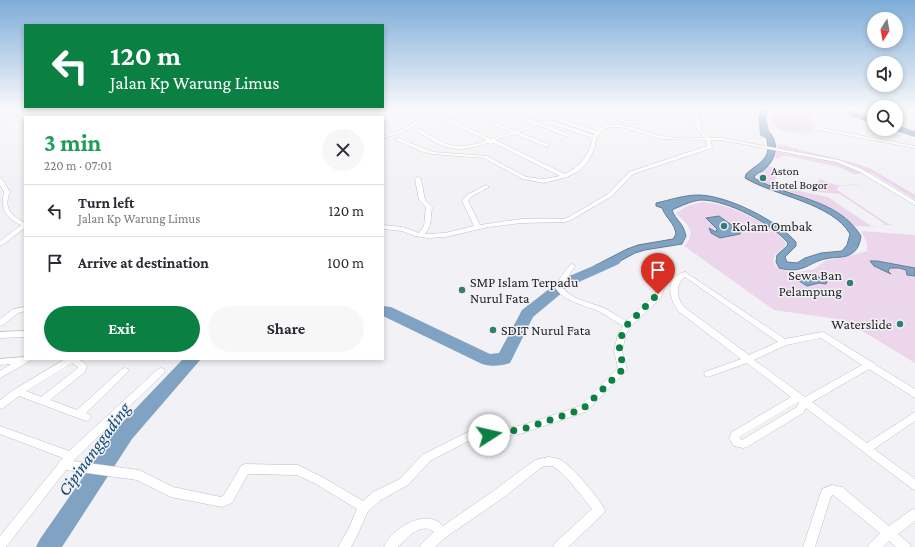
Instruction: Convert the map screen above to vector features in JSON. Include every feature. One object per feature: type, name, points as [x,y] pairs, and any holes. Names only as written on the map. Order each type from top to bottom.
[{"type":"street","points":[[426,135],[452,149],[472,147],[508,135]]},
{"type":"street","points":[[477,135],[524,158],[565,176]]},
{"type":"street","points":[[521,135],[547,146]]},
{"type":"street","points":[[396,139],[433,153],[485,157],[525,178],[544,181],[565,176],[577,170],[585,162],[592,149],[596,135]]},
{"type":"street","points":[[649,135],[671,139],[708,138],[832,160],[851,166],[915,203]]},
{"type":"street","points":[[384,227],[403,229],[422,236],[445,235],[521,221],[560,221],[569,219],[610,195],[629,175],[708,148],[710,145],[708,138],[704,135]]},
{"type":"street","points":[[848,135],[915,147]]},
{"type":"street","points":[[797,154],[848,169],[915,209]]},
{"type":"street","points":[[546,168],[558,178]]},
{"type":"street","points":[[418,179],[422,200],[429,206],[427,226],[422,236]]},
{"type":"street","points":[[0,180],[7,192],[4,202],[5,210],[17,221],[24,224]]},
{"type":"street","points":[[478,228],[465,201],[469,196],[486,187]]},
{"type":"street","points":[[0,244],[24,226]]},
{"type":"street","points":[[572,266],[559,288],[573,299],[601,310],[627,325]]},
{"type":"street","points":[[344,547],[352,534],[364,507],[377,496],[404,482],[426,458],[472,434],[489,435],[523,429],[583,409],[624,369],[618,352],[622,334],[627,325],[658,296],[665,274]]},
{"type":"street","points":[[784,342],[685,274],[682,275],[675,284],[673,296],[677,305],[915,485]]},
{"type":"street","points":[[0,323],[23,309]]},
{"type":"street","points":[[0,335],[24,334]]},
{"type":"street","points":[[708,374],[749,359],[784,342],[824,335],[915,394]]},
{"type":"street","points":[[0,362],[24,359]]},
{"type":"street","points":[[0,375],[24,360]]},
{"type":"street","points":[[0,405],[18,392],[71,360]]},
{"type":"street","points":[[42,401],[82,370],[83,366],[74,360]]},
{"type":"street","points":[[801,399],[800,410],[743,444],[738,443],[734,438],[735,435],[801,399],[870,364]]},
{"type":"street","points":[[18,392],[82,416],[125,371]]},
{"type":"street","points":[[0,545],[68,460],[161,371]]},
{"type":"street","points":[[867,448],[915,416]]},
{"type":"street","points":[[0,430],[68,460],[96,469],[139,474],[162,488],[176,494],[222,502],[228,499],[245,468],[298,470],[320,480],[364,507]]},
{"type":"street","points":[[428,546],[442,533],[496,496],[540,463],[552,462],[563,467],[599,510],[559,547]]},
{"type":"street","points":[[808,547],[826,493],[830,490],[838,490],[905,547]]},
{"type":"street","points":[[874,547],[889,533],[915,514]]},
{"type":"street","points":[[390,547],[408,529],[418,524],[429,523],[438,526],[442,533]]},
{"type":"shaded area","points":[[778,144],[855,163],[871,169],[915,195],[915,199],[872,173],[854,174],[839,167],[787,156],[781,156],[780,159],[775,158]]},
{"type":"shaded area","points":[[770,166],[777,170],[775,182],[786,185],[790,189],[828,197],[871,226],[879,227],[855,226],[842,216],[815,201],[758,180],[757,176]]},
{"type":"shaded area","points":[[819,178],[834,184],[854,184],[859,186],[837,186],[839,188],[836,189],[888,224],[893,225],[882,225],[885,224],[840,194],[818,192],[818,188],[824,189],[825,185],[818,183]]},
{"type":"shaded area","points":[[702,202],[712,203],[736,210],[760,222],[780,236],[787,244],[775,255],[773,261],[777,268],[792,273],[814,269],[827,260],[842,258],[867,251],[867,243],[861,231],[915,235],[915,363],[844,320],[774,310],[684,246],[689,240],[691,232],[687,224],[676,213],[687,206]]},
{"type":"water","points":[[765,135],[771,135],[773,137],[775,142],[774,155],[764,170],[754,178],[767,185],[812,200],[839,214],[851,223],[861,236],[858,246],[853,252],[846,256],[816,262],[801,269],[788,270],[779,268],[776,262],[777,255],[787,246],[788,243],[780,235],[760,221],[735,208],[712,201],[701,200],[672,210],[685,231],[686,236],[682,244],[635,253],[602,271],[594,266],[638,245],[673,239],[676,234],[674,227],[662,208],[656,206],[656,203],[693,195],[710,196],[737,204],[765,218],[777,226],[796,242],[796,246],[785,257],[787,262],[797,263],[805,258],[821,253],[842,251],[847,245],[850,234],[842,223],[817,207],[745,178],[746,174],[766,156],[768,148]]},
{"type":"water","name":"Kolam Ombak","points":[[719,216],[730,224],[742,229],[740,234],[720,238],[711,233],[709,228],[716,232],[717,229],[706,218]]},
{"type":"water","points":[[870,261],[915,268],[915,276],[907,275],[906,270],[899,268],[890,268],[888,271],[891,274],[874,266]]},
{"type":"water","points":[[815,275],[827,282],[826,284],[819,283],[807,286],[796,279],[803,276]]},
{"type":"waterway","name":"Cipinanggading","points":[[565,283],[614,261]]},
{"type":"waterway","name":"Cipinanggading","points":[[384,311],[488,360],[504,359],[527,314],[558,289]]},
{"type":"waterway","name":"Cipinanggading","points":[[48,547],[125,433],[192,360]]},
{"type":"place","name":"Aston Hotel Bogor","points":[[763,178]]},
{"type":"place","name":"Kolam Ombak","points":[[724,226]]},
{"type":"place","name":"Sewa Ban Pelampung","points":[[850,283]]},
{"type":"place","name":"SMP Islam Terpadu Nurul Fata","points":[[462,290]]},
{"type":"place","name":"Waterslide","points":[[900,324]]},
{"type":"place","name":"SDIT Nurul Fata","points":[[493,330]]},
{"type":"route","points":[[489,435],[523,429],[583,409],[623,369],[624,367],[618,352],[623,331],[627,325],[657,297],[658,294]]}]
